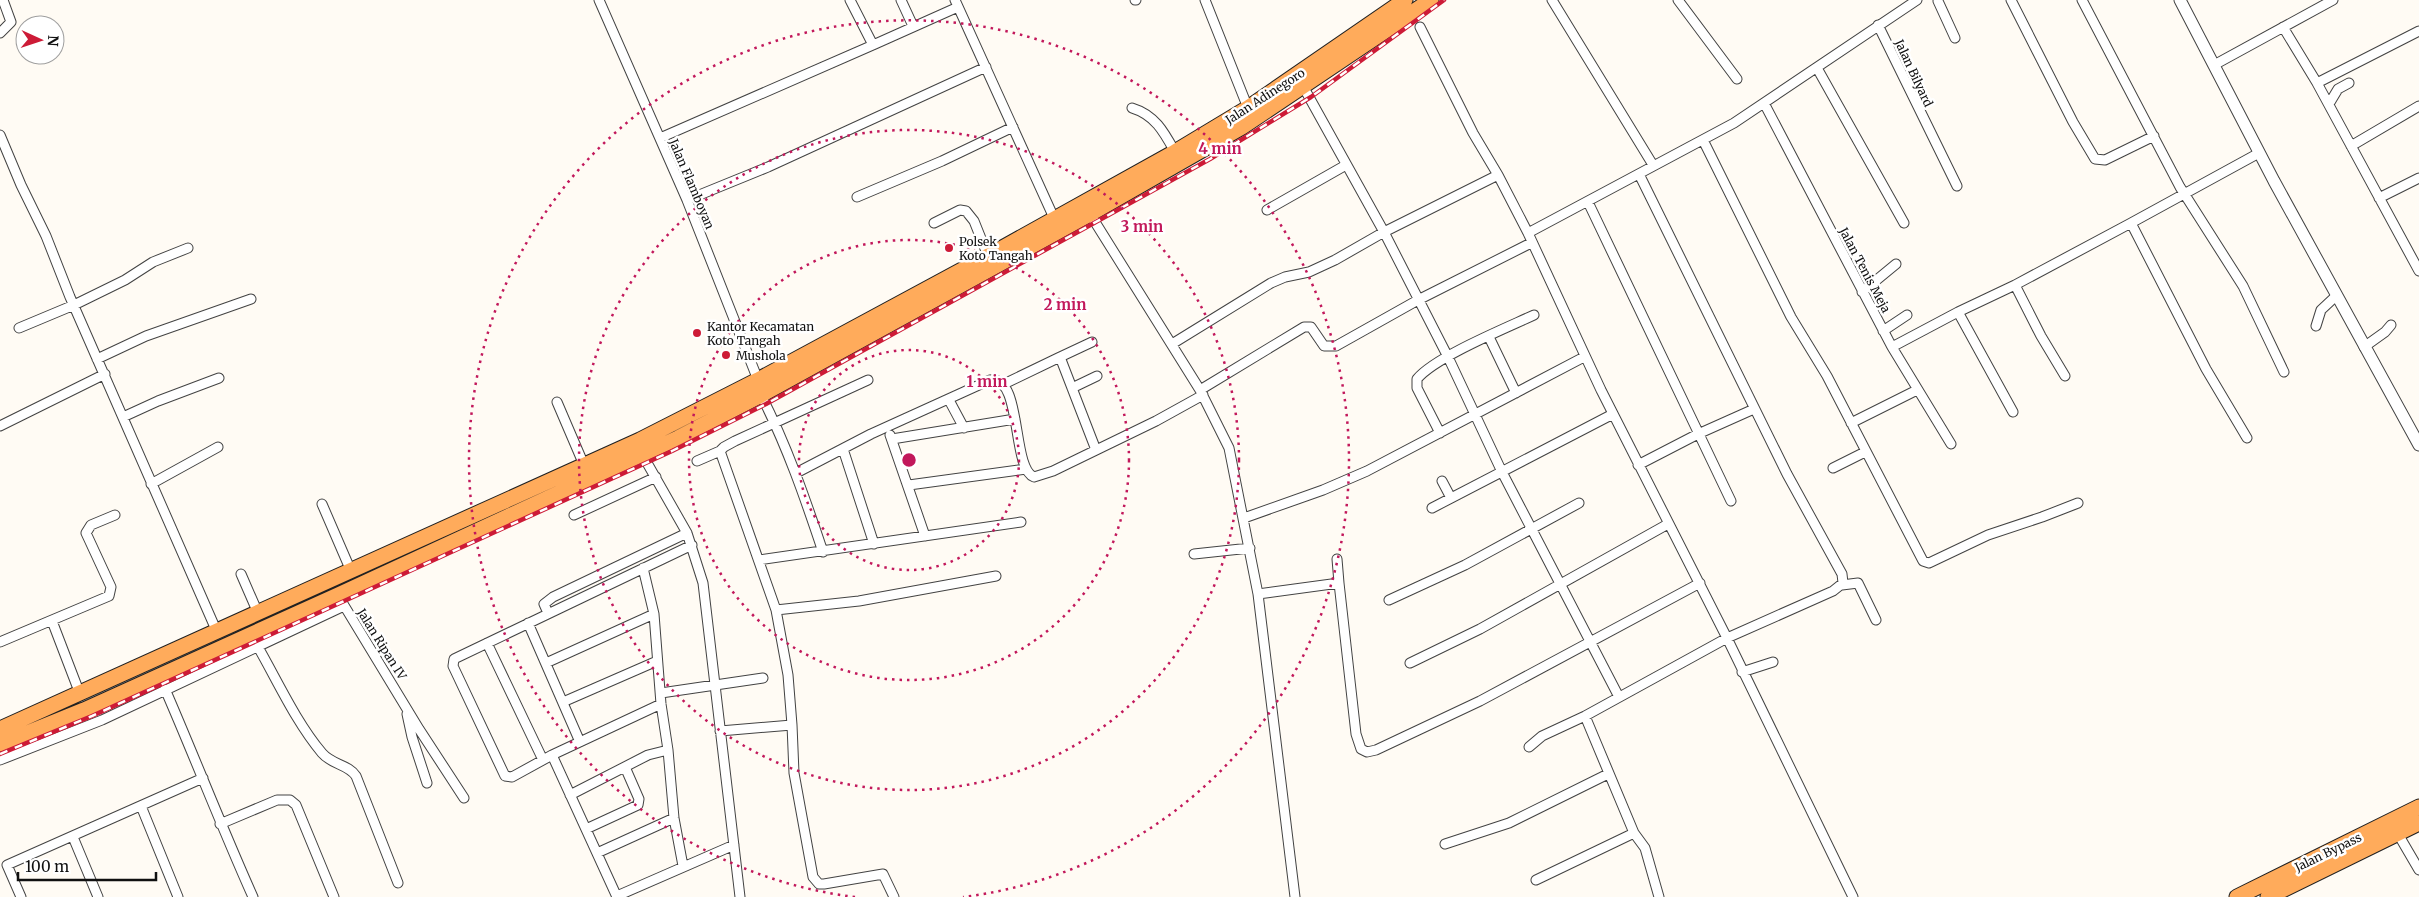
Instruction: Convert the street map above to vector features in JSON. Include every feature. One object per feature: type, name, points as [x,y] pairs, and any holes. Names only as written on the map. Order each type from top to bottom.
[{"type":"highway","points":[[0,744],[341,601],[456,541],[642,454],[761,395],[1090,214],[1242,127],[1304,88],[1400,10],[1425,1]]},
{"type":"highway","name":"Jalan Adinegoro","points":[[0,729],[640,440],[758,380],[988,256],[1175,152],[1248,108],[1400,10]]},
{"type":"highway","points":[[466,519],[473,533]]},
{"type":"highway","points":[[449,526],[456,541]]},
{"type":"highway","name":"Jalan Bypass","points":[[2237,897],[2419,807]]},
{"type":"highway","name":"Jalan Bypass","points":[[2268,897],[2419,823]]},
{"type":"street","points":[[0,33],[11,22],[3,0]]},
{"type":"street","name":"Jalan Flamboyan","points":[[599,0],[686,200],[758,380]]},
{"type":"street","points":[[850,0],[873,44]]},
{"type":"street","points":[[901,0],[913,26]]},
{"type":"street","points":[[1206,0],[1248,108]]},
{"type":"street","points":[[1552,0],[1653,165]]},
{"type":"street","points":[[1678,0],[1737,79]]},
{"type":"street","points":[[1528,233],[1703,140],[1764,103],[1916,0]]},
{"type":"street","points":[[1938,0],[1955,38]]},
{"type":"street","points":[[2011,0],[2072,122],[2095,159],[2105,160],[2154,136]]},
{"type":"street","points":[[2082,0],[2184,194],[2243,286],[2284,372]]},
{"type":"street","points":[[2180,0],[2336,296],[2417,438]]},
{"type":"street","points":[[2214,65],[2333,0]]},
{"type":"street","points":[[660,138],[913,26],[957,4],[1054,218]]},
{"type":"street","name":"Jalan Bilyard","points":[[1878,25],[1928,131],[1957,186]]},
{"type":"street","points":[[1420,27],[1473,133],[1498,175],[1528,233],[1584,357],[1668,524],[1700,583],[1742,672],[1804,792],[1853,897]]},
{"type":"street","points":[[2283,27],[2317,83],[2379,198],[2416,258],[2419,271]]},
{"type":"street","points":[[2317,83],[2419,31]]},
{"type":"street","points":[[686,200],[768,167],[986,67]]},
{"type":"street","points":[[1817,68],[1904,223]]},
{"type":"street","points":[[2328,104],[2338,89],[2349,83]]},
{"type":"street","points":[[1304,88],[1384,232],[1448,357],[1502,472],[1619,697]]},
{"type":"street","name":"Jalan Tenis Meja","points":[[1764,103],[1892,347],[1951,444]]},
{"type":"street","points":[[2351,146],[2419,106]]},
{"type":"street","points":[[1132,108],[1142,111],[1155,120],[1175,152]]},
{"type":"street","points":[[857,197],[942,161],[1013,127]]},
{"type":"street","points":[[0,135],[21,185],[46,236],[97,359],[217,632]]},
{"type":"street","points":[[1703,140],[1791,317],[1827,376],[1920,558],[1926,562],[1988,535],[2078,503]]},
{"type":"street","points":[[1892,347],[1958,312],[2015,285],[2259,153]]},
{"type":"street","points":[[1267,210],[1346,165]]},
{"type":"street","points":[[1639,174],[1754,408],[1842,574],[1842,586]]},
{"type":"street","points":[[1172,344],[1271,283],[1285,277],[1309,272],[1498,175]]},
{"type":"street","points":[[2379,198],[2419,178]]},
{"type":"street","points":[[1588,202],[1731,501]]},
{"type":"street","points":[[934,223],[960,210],[966,211],[974,221],[988,256]]},
{"type":"street","points":[[1090,214],[1202,392],[1229,448],[1258,594],[1295,897]]},
{"type":"street","points":[[2131,223],[2206,369],[2247,438]]},
{"type":"street","points":[[796,473],[990,380],[999,380],[1004,384],[1015,419],[1026,469],[1031,476],[1039,476],[1156,421],[1304,327],[1308,326],[1314,329],[1324,346],[1332,347],[1418,300],[1532,243]]},
{"type":"street","points":[[19,328],[74,305],[125,280],[153,262],[188,248]]},
{"type":"street","points":[[1862,292],[1896,264]]},
{"type":"street","points":[[2015,285],[2041,336],[2065,376]]},
{"type":"street","points":[[2316,326],[2321,310],[2336,296]]},
{"type":"street","points":[[97,359],[146,336],[251,299]]},
{"type":"street","points":[[1958,312],[2013,412]]},
{"type":"street","points":[[1440,433],[1416,382],[1425,370],[1534,314]]},
{"type":"street","points":[[1883,330],[1907,315]]},
{"type":"street","points":[[2364,347],[2385,332],[2390,325]]},
{"type":"street","points":[[1489,337],[1516,393]]},
{"type":"street","points":[[1004,384],[1092,342]]},
{"type":"street","points":[[1060,357],[1096,450]]},
{"type":"street","points":[[1244,518],[1336,485],[1476,415],[1584,357]]},
{"type":"street","points":[[0,426],[105,374]]},
{"type":"street","points":[[1072,388],[1096,376]]},
{"type":"street","points":[[123,417],[158,401],[219,378]]},
{"type":"street","points":[[697,461],[868,380]]},
{"type":"street","points":[[1851,423],[1917,390]]},
{"type":"street","points":[[761,395],[776,423],[796,473],[823,552]]},
{"type":"street","points":[[949,400],[964,428]]},
{"type":"street","points":[[557,402],[584,465]]},
{"type":"street","points":[[1638,465],[1754,408]]},
{"type":"street","points":[[1432,508],[1613,414]]},
{"type":"street","points":[[892,439],[1015,419]]},
{"type":"street","points":[[887,428],[909,485],[925,536]]},
{"type":"street","points":[[151,484],[218,447]]},
{"type":"street","points":[[843,449],[874,544]]},
{"type":"street","points":[[720,451],[760,560],[776,610],[788,675],[794,773],[813,877],[819,884],[824,884],[883,874],[894,897]]},
{"type":"street","points":[[1833,468],[1865,452]]},
{"type":"street","points":[[642,454],[687,533],[705,595],[734,845],[738,896]]},
{"type":"street","points":[[909,485],[1026,469]]},
{"type":"street","points":[[574,515],[656,478]]},
{"type":"street","points":[[1442,481],[1451,498]]},
{"type":"street","points":[[1389,600],[1450,572],[1579,503]]},
{"type":"street","points":[[322,504],[351,571]]},
{"type":"street","points":[[0,642],[52,622],[111,594],[111,587],[86,533],[91,525],[115,515]]},
{"type":"street","points":[[760,560],[1020,522]]},
{"type":"street","points":[[1410,663],[1480,629],[1668,524]]},
{"type":"street","points":[[548,614],[544,604],[552,598],[687,533]]},
{"type":"street","points":[[661,704],[552,755],[512,777],[505,776],[453,666],[456,657],[692,545]]},
{"type":"street","points":[[1194,554],[1250,548]]},
{"type":"street","points":[[1337,559],[1356,734],[1361,749],[1368,752],[1472,705],[1700,583]]},
{"type":"street","points":[[643,568],[654,614],[661,704],[668,750],[674,818],[683,866]]},
{"type":"street","points":[[241,574],[258,613]]},
{"type":"street","points":[[776,610],[859,601],[996,576]]},
{"type":"street","points":[[1529,748],[1542,736],[1585,716],[1727,638],[1842,586],[1858,583],[1876,620]]},
{"type":"street","points":[[1258,594],[1339,584]]},
{"type":"street","points":[[0,760],[102,720],[258,647],[341,601]]},
{"type":"street","name":"Jalan Ripan IV","points":[[341,601],[464,798]]},
{"type":"street","points":[[546,663],[654,614]]},
{"type":"street","points":[[52,622],[80,694]]},
{"type":"street","points":[[528,623],[580,742]]},
{"type":"street","points":[[487,643],[543,760]]},
{"type":"street","points":[[258,647],[320,752],[332,762],[350,768],[356,776],[398,883]]},
{"type":"street","points":[[563,702],[657,662]]},
{"type":"street","points":[[1742,672],[1772,662]]},
{"type":"street","points":[[661,692],[763,678]]},
{"type":"street","points":[[166,689],[220,824],[253,897]]},
{"type":"street","name":"Jalan Ripan IV","points":[[406,706],[412,737],[427,783]]},
{"type":"street","points":[[1585,716],[1634,833],[1645,848],[1659,897]]},
{"type":"street","points":[[720,731],[792,725]]},
{"type":"street","points":[[570,795],[648,756],[668,750]]},
{"type":"street","points":[[552,755],[617,896],[734,845]]},
{"type":"street","points":[[586,829],[638,805],[638,799],[625,767]]},
{"type":"street","points":[[1444,844],[1510,823],[1608,774]]},
{"type":"street","points":[[21,897],[7,865],[203,778]]},
{"type":"street","points":[[220,824],[277,800],[290,800],[296,805],[334,897]]},
{"type":"street","points":[[141,806],[178,897]]},
{"type":"street","points":[[597,853],[674,818]]},
{"type":"street","points":[[1536,880],[1634,833]]},
{"type":"street","points":[[2398,834],[2419,870]]},
{"type":"street","points":[[73,837],[98,897]]},
{"type":"railway","points":[[0,754],[92,716],[342,602],[672,451],[766,404],[1210,159],[1311,97],[1444,0]]},
{"type":"place","name":"Polsek Koto Tangah","points":[[949,248]]},
{"type":"place","name":"Kantor Kecamatan Koto Tangah","points":[[697,333]]},
{"type":"place","name":"Mushola","points":[[726,355]]}]
